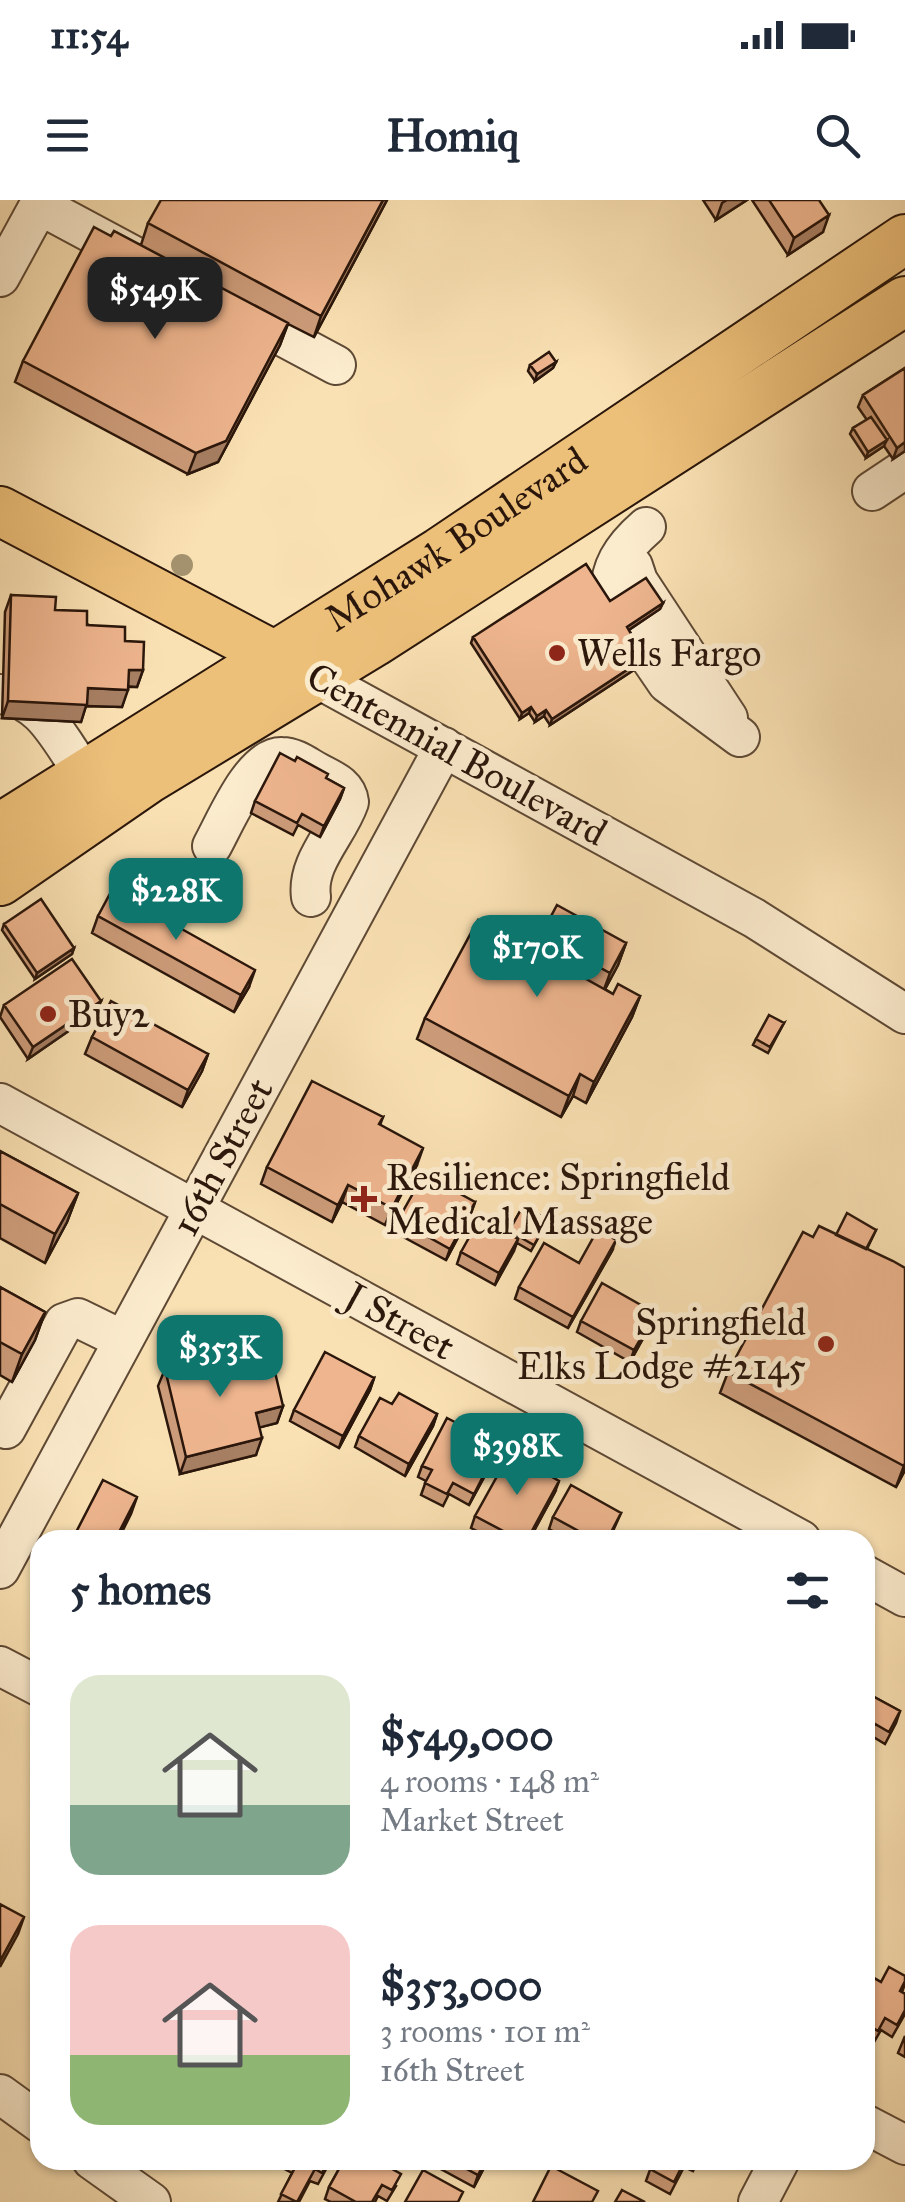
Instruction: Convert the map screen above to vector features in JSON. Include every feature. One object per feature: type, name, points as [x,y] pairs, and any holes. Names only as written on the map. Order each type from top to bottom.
[{"type":"main road","name":"Mohawk Boulevard","points":[[0,880],[148,779],[440,552],[905,239]]},
{"type":"main road","name":"Mohawk Boulevard","points":[[0,828],[70,755],[295,666],[905,301]]},
{"type":"main road","name":"Centennial Boulevard","points":[[0,511],[295,666]]},
{"type":"street","points":[[0,277],[26,214],[162,271]]},
{"type":"street","points":[[214,300],[336,365]]},
{"type":"street","points":[[887,500],[905,469]]},
{"type":"street","points":[[646,527],[634,552],[633,567],[638,581],[740,737]]},
{"type":"street","name":"Centennial Boulevard","points":[[295,666],[754,918],[905,1014]]},
{"type":"street","points":[[0,694],[17,696],[39,709],[70,755]]},
{"type":"street","points":[[0,709],[70,755]]},
{"type":"street","name":"16th Street","points":[[0,1569],[444,747]]},
{"type":"street","points":[[212,846],[244,788],[266,761],[280,757],[296,760],[348,792],[349,802],[314,869],[309,884],[311,897]]},
{"type":"street","name":"J Street","points":[[0,1103],[782,1530]]},
{"type":"street","points":[[60,1457],[3,1428],[64,1323],[78,1318],[123,1340]]},
{"type":"street","points":[[875,1580],[905,1597]]},
{"type":"street","points":[[0,1666],[30,1681]]},
{"type":"street","points":[[0,2094],[30,2115]]},
{"type":"street","points":[[875,2129],[905,2144]]},
{"type":"street","points":[[106,2170],[151,2202]]},
{"type":"street","points":[[758,2202],[775,2170]]},
{"type":"building","points":[[161,200],[383,200],[321,316],[148,223]]},
{"type":"building","points":[[769,200],[819,200],[829,215],[794,238]]},
{"type":"building","points":[[94,227],[111,236],[114,231],[288,323],[226,441],[196,453],[23,361]]},
{"type":"building","points":[[549,352],[556,362],[537,374],[530,365]]},
{"type":"building","points":[[905,368],[905,442],[897,448],[863,395]]},
{"type":"building","points":[[871,417],[887,440],[868,452],[853,428]]},
{"type":"building","name":"Wells Fargo","points":[[586,564],[610,601],[646,578],[663,603],[627,627],[645,658],[552,719],[546,710],[537,716],[531,707],[522,713],[473,637]]},
{"type":"building","points":[[11,595],[56,597],[55,610],[87,611],[87,625],[125,627],[125,641],[144,642],[143,670],[129,670],[128,690],[88,688],[87,705],[8,701]]},
{"type":"building","points":[[280,753],[295,761],[297,757],[344,788],[324,826],[302,814],[297,823],[255,801]]},
{"type":"building","points":[[112,890],[255,970],[241,995],[98,916]]},
{"type":"building","points":[[41,899],[74,948],[37,973],[4,924]]},
{"type":"building","points":[[557,905],[626,943],[610,973],[571,952],[563,966],[613,994],[618,984],[640,996],[594,1082],[580,1074],[569,1096],[425,1018],[478,920],[533,950]]},
{"type":"building","name":"Buy2","points":[[72,959],[101,1001],[33,1047],[4,1005]]},
{"type":"building","points":[[111,1001],[208,1054],[188,1090],[92,1037]]},
{"type":"building","points":[[769,1015],[784,1023],[770,1047],[756,1039]]},
{"type":"building","points":[[312,1081],[383,1117],[379,1124],[423,1148],[392,1208],[348,1185],[338,1205],[267,1167]]},
{"type":"building","points":[[0,1151],[78,1193],[55,1234],[0,1204]]},
{"type":"building","points":[[424,1174],[475,1202],[450,1249],[398,1220]]},
{"type":"building","points":[[523,1206],[548,1220],[534,1245],[509,1231]]},
{"type":"building","points":[[847,1213],[876,1230],[866,1249],[836,1235]]},
{"type":"building","points":[[480,1218],[518,1239],[499,1273],[461,1252]]},
{"type":"building","name":"Springfield Elks Lodge #2145","points":[[819,1226],[905,1268],[904,1466],[728,1372],[803,1232],[813,1237]]},
{"type":"building","points":[[598,1229],[616,1240],[573,1317],[519,1287],[544,1243],[579,1263]]},
{"type":"building","points":[[602,1283],[655,1313],[634,1350],[581,1321]]},
{"type":"building","points":[[0,1287],[45,1312],[22,1354],[0,1342]]},
{"type":"building","points":[[235,1341],[244,1376],[274,1368],[283,1406],[256,1413],[262,1438],[186,1457],[165,1369],[206,1359],[204,1349]]},
{"type":"building","points":[[325,1352],[374,1378],[343,1436],[294,1410]]},
{"type":"building","points":[[399,1393],[437,1414],[409,1464],[359,1436],[380,1398],[392,1404]]},
{"type":"building","points":[[447,1418],[499,1445],[474,1494],[453,1483],[447,1494],[425,1483],[432,1470],[422,1466]]},
{"type":"building","points":[[510,1453],[559,1481],[532,1530],[501,1530],[475,1516]]},
{"type":"building","points":[[103,1480],[137,1497],[120,1530],[77,1530]]},
{"type":"building","points":[[571,1485],[621,1513],[612,1530],[577,1530],[553,1517]]},
{"type":"building","points":[[875,1697],[900,1711],[889,1732],[875,1724]]},
{"type":"building","points":[[0,1904],[24,1917],[0,1961]]},
{"type":"building","points":[[889,1967],[905,1976],[900,1991],[905,1994],[905,2010],[897,2025],[885,2018],[878,2031],[875,1979],[881,1982]]},
{"type":"building","points":[[294,2170],[314,2170],[297,2202],[281,2194]]},
{"type":"building","points":[[338,2170],[394,2170],[401,2174],[392,2190],[382,2185],[372,2202],[356,2202],[329,2187]]},
{"type":"building","points":[[423,2170],[463,2192],[458,2202],[405,2202]]},
{"type":"building","points":[[549,2170],[559,2170],[598,2191],[592,2202],[533,2202]]},
{"type":"building","points":[[652,2170],[680,2170],[674,2182]]},
{"type":"building","points":[[622,2190],[645,2202],[615,2202]]},
{"type":"place","name":"Wells Fargo","points":[[557,653]]},
{"type":"place","name":"Buy2","points":[[48,1014]]},
{"type":"place","name":"Resilience: Springfield Medical Massage","points":[[364,1199]]},
{"type":"place","name":"Springfield Elks Lodge #2145","points":[[826,1344]]}]
